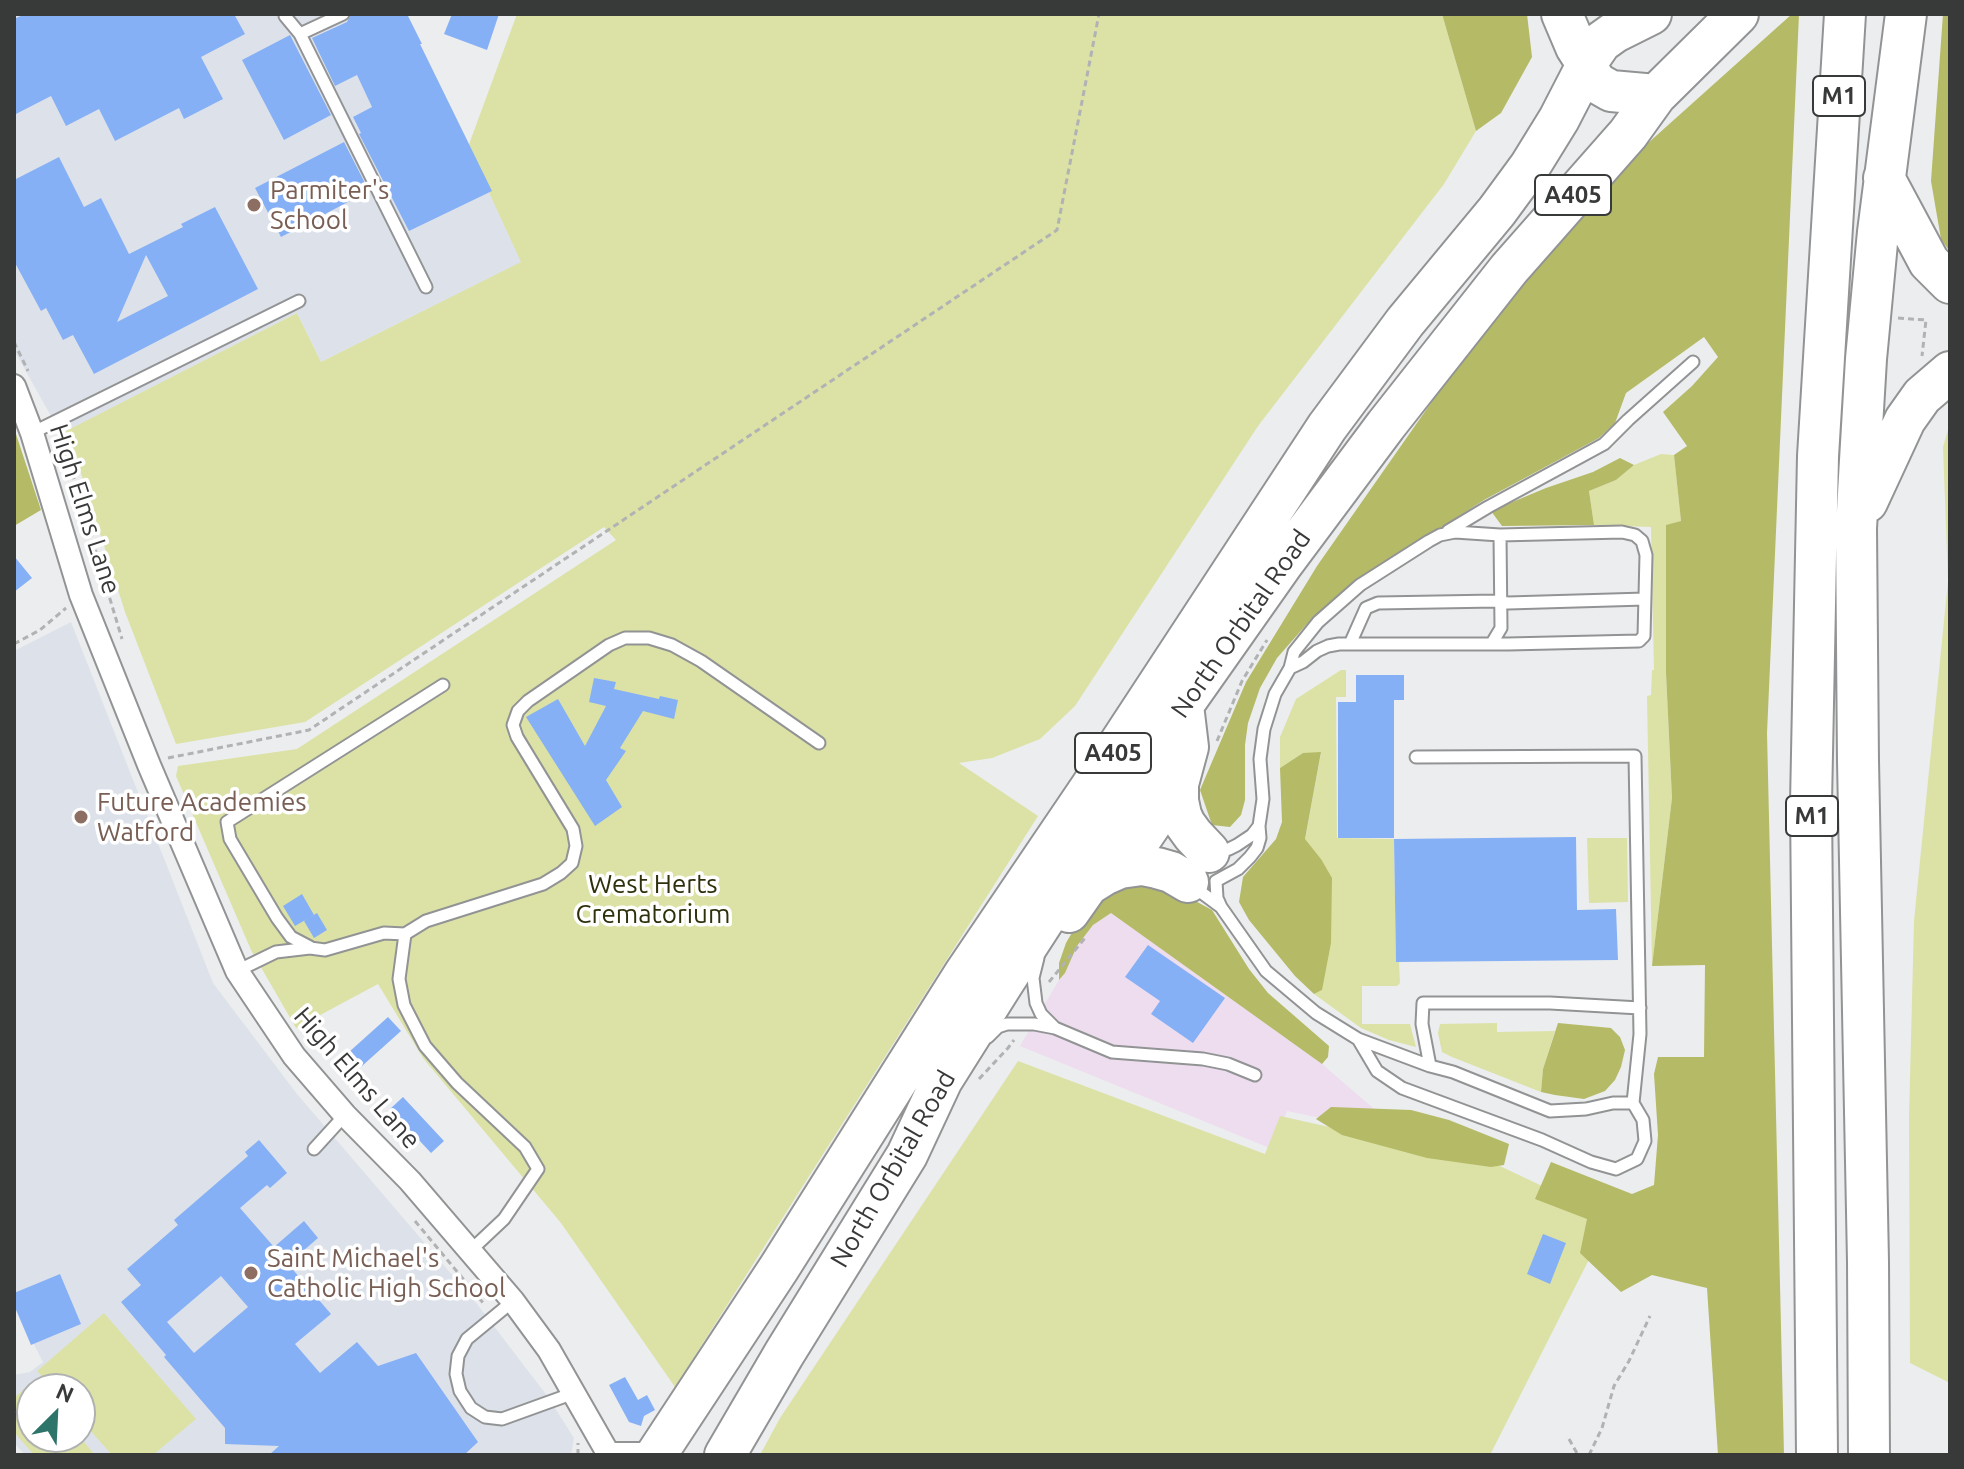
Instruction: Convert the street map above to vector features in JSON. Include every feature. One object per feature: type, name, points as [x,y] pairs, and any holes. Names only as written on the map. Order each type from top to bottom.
[{"type":"highway","points":[[1562,14],[1576,47],[1597,83],[1611,91],[1656,95]]},
{"type":"highway","name":"North Orbital Road","points":[[725,1455],[907,1155],[942,1080],[1183,705],[1283,563],[1424,375],[1509,269],[1628,134],[1656,95],[1738,14]]},
{"type":"highway","name":"M1","points":[[1829,14],[1834,177]]},
{"type":"highway","name":"M1","points":[[1817,1455],[1811,803],[1818,456],[1845,14]]},
{"type":"highway","name":"M1","points":[[1869,1455],[1856,528],[1866,359],[1884,178],[1906,14]]},
{"type":"highway","name":"North Orbital Road","points":[[656,1455],[779,1268],[957,984],[1091,787],[1295,474],[1405,322],[1530,166],[1587,64],[1601,42],[1624,17]]},
{"type":"highway","points":[[1884,178],[1929,262],[1950,283]]},
{"type":"highway","name":"M1","points":[[1856,528],[1905,420],[1936,368]]},
{"type":"highway","name":"A405","points":[[1183,705],[1188,747],[1178,784],[1178,801],[1181,815],[1193,835],[1196,870]]},
{"type":"highway","points":[[1120,868],[1125,856],[1142,837],[1178,784]]},
{"type":"highway","points":[[1120,868],[1142,865],[1171,872],[1196,870]]},
{"type":"highway","name":"A405","points":[[907,1155],[979,1062],[1038,957],[1088,885],[1120,868]]},
{"type":"street","name":"High Elms Lane","points":[[14,386],[32,433],[81,595],[237,971],[294,1056],[345,1115],[410,1181],[513,1301],[549,1350],[609,1454],[656,1455]]},
{"type":"lane","points":[[287,14],[285,16],[300,34],[426,287]]},
{"type":"lane","points":[[300,34],[343,14]]},
{"type":"lane","points":[[32,433],[299,301]]},
{"type":"lane","points":[[1196,870],[1238,869],[1257,848],[1263,799],[1260,759],[1264,729],[1275,694],[1290,668],[1294,652],[1318,622],[1360,585],[1429,541],[1604,444],[1693,362]]},
{"type":"lane","points":[[1290,668],[1328,646],[1350,644],[1639,641],[1644,636],[1646,555],[1642,541],[1635,535],[1622,532],[1500,535],[1455,532],[1440,535]]},
{"type":"lane","points":[[1492,643],[1501,628],[1500,535]]},
{"type":"lane","points":[[1350,644],[1366,608],[1372,605],[1645,599]]},
{"type":"lane","points":[[237,971],[276,952],[310,948],[325,950],[384,933],[405,934],[426,921],[543,884],[561,873],[572,863],[576,846],[573,829],[517,737],[513,725],[518,711],[528,701],[609,645],[625,638],[649,638],[672,645],[701,661],[819,743]]},
{"type":"lane","points":[[310,948],[291,937],[277,918],[230,839],[227,822],[443,685]]},
{"type":"lane","points":[[1358,1039],[1377,1071],[1402,1088],[1542,1140],[1591,1162],[1616,1169],[1637,1159],[1645,1141],[1643,1120],[1633,1103],[1640,1034],[1635,756],[1416,757]]},
{"type":"lane","points":[[1196,870],[1252,835],[1259,826]]},
{"type":"lane","points":[[1196,870],[1221,907]]},
{"type":"lane","points":[[1196,870],[1266,971],[1316,1013],[1358,1039],[1453,1072],[1550,1111],[1633,1103]]},
{"type":"lane","points":[[405,934],[399,979],[404,1005],[425,1046],[457,1083],[525,1147],[538,1169],[504,1219],[470,1251]]},
{"type":"lane","points":[[1038,957],[1032,985],[1036,1003],[1041,1014],[1055,1028]]},
{"type":"lane","points":[[1430,1066],[1422,1024],[1423,1003],[1550,1003],[1640,1008]]},
{"type":"lane","points":[[979,1062],[998,1027],[1023,1024],[1055,1028],[1112,1052],[1203,1059],[1228,1064],[1255,1075]]},
{"type":"lane","points":[[314,1149],[345,1115]]},
{"type":"lane","points":[[513,1301],[467,1339],[458,1356],[456,1374],[460,1391],[471,1408],[485,1417],[502,1419],[574,1393]]},
{"type":"path","points":[[149,765],[167,758],[309,730],[1057,230],[1099,14]]},
{"type":"path","points":[[1898,318],[1926,320],[1936,368]]},
{"type":"path","points":[[14,644],[40,630],[81,595]]},
{"type":"path","points":[[1213,749],[1242,681],[1274,629]]},
{"type":"path","points":[[1036,1003],[1090,931]]},
{"type":"path","points":[[979,1062],[1008,1048],[1023,1024]]},
{"type":"path","points":[[414,1220],[495,1316]]},
{"type":"path","points":[[1589,1455],[1602,1428],[1614,1386],[1650,1316]]},
{"type":"path","points":[[1569,1439],[1578,1455]]},
{"type":"shaded area","name":"Parmiter's School","points":[[14,14],[400,14],[426,59],[522,262],[321,362],[297,313],[61,434],[14,350]]},
{"type":"shaded area","points":[[71,622],[213,983],[297,1094],[477,1304],[548,1397],[574,1438],[571,1455],[25,1455],[23,1453],[96,1453],[96,1373],[25,1373],[43,1362],[14,1306],[14,651]]},
{"type":"shaded area","points":[[1111,913],[1322,1064],[1373,1108],[1364,1127],[1287,1111],[1272,1149],[1020,1046],[1065,973],[1077,946],[1093,925]]},
{"type":"shaded area","points":[[16,1375],[16,1445],[14,1443]]},
{"type":"green space","name":"West Herts Crematorium","points":[[517,14],[1442,14],[1476,131],[1444,184],[1258,426],[1075,706],[1040,739],[992,758],[959,763],[1038,816],[675,1387],[561,1223],[423,1058],[378,984],[296,1028],[251,950],[176,776],[178,766],[297,749],[616,540],[604,527],[305,722],[176,744],[125,612],[66,431],[297,313],[321,362],[521,262],[468,147]]},
{"type":"green space","points":[[1442,14],[1527,14],[1532,57],[1501,113],[1476,131]]},
{"type":"green space","points":[[1792,14],[1799,14],[1767,733],[1784,1455],[1718,1455],[1707,1288],[1652,1275],[1621,1292],[1580,1253],[1587,1219],[1535,1199],[1551,1162],[1632,1194],[1654,1185],[1658,1135],[1654,1074],[1658,1057],[1704,1057],[1705,965],[1652,966],[1672,798],[1666,673],[1666,525],[1681,521],[1674,455],[1687,446],[1663,412],[1718,357],[1704,337],[1626,393],[1615,423],[1599,438],[1484,500],[1359,581],[1313,617],[1277,658],[1260,688],[1248,723],[1245,800],[1241,815],[1230,827],[1212,825],[1200,790],[1246,682],[1317,566],[1447,380],[1599,187]]},
{"type":"green space","points":[[1943,14],[1950,14],[1950,252],[1941,239],[1931,181]]},
{"type":"green space","points":[[1950,423],[1950,1383],[1910,1363],[1909,1118],[1914,921],[1948,581],[1943,447]]},
{"type":"green space","points":[[14,428],[41,510],[14,526]]},
{"type":"green space","points":[[1661,454],[1674,455],[1681,521],[1666,526],[1666,673],[1672,798],[1652,966],[1647,696],[1651,695],[1654,670],[1651,527],[1594,525],[1589,491],[1616,480],[1634,465]]},
{"type":"green space","points":[[1620,458],[1634,465],[1616,480],[1589,491],[1594,525],[1502,526],[1491,511],[1593,472]]},
{"type":"green space","points":[[1341,670],[1346,670],[1346,697],[1336,697],[1337,838],[1394,839],[1396,961],[1399,962],[1400,983],[1397,986],[1362,986],[1362,1024],[1410,1024],[1416,1047],[1361,1028],[1314,994],[1322,990],[1321,859],[1305,840],[1321,753],[1303,753],[1280,768],[1280,737],[1296,699]]},
{"type":"green space","points":[[1321,752],[1305,839],[1332,878],[1331,943],[1322,990],[1314,994],[1249,920],[1239,902],[1243,877],[1276,839],[1282,822],[1280,768],[1303,753]]},
{"type":"green space","points":[[1587,838],[1627,838],[1628,902],[1589,903]]},
{"type":"green space","points":[[1135,884],[1175,890],[1212,910],[1268,993],[1329,1046],[1328,1057],[1322,1064],[1111,913],[1093,925],[1077,946],[1059,980],[1059,963],[1081,917],[1097,897]]},
{"type":"green space","points":[[1497,1023],[1497,1032],[1555,1031],[1543,1069],[1541,1092],[1442,1052],[1438,1033],[1440,1024]]},
{"type":"green space","points":[[1558,1023],[1611,1028],[1620,1037],[1625,1050],[1621,1067],[1605,1091],[1584,1099],[1541,1092],[1543,1069]]},
{"type":"green space","points":[[1018,1061],[1265,1154],[1280,1116],[1356,1133],[1449,1142],[1610,1218],[1490,1455],[760,1455],[780,1418]]},
{"type":"green space","points":[[1331,1107],[1411,1110],[1449,1120],[1509,1144],[1504,1165],[1491,1167],[1427,1158],[1342,1135],[1316,1119]]},
{"type":"green space","points":[[104,1313],[196,1419],[153,1455],[112,1455],[96,1437],[96,1373],[37,1371]]},
{"type":"green space","points":[[16,1396],[16,1434],[14,1432]]},
{"type":"green space","points":[[32,1453],[95,1455],[34,1455]]},
{"type":"building","points":[[25,14],[234,14],[245,34],[201,57],[223,99],[184,119],[179,108],[115,141],[99,109],[66,126],[51,96],[14,115],[14,19]]},
{"type":"building","points":[[351,14],[407,14],[492,191],[409,231],[353,117],[372,107],[357,75],[335,86],[312,38],[347,22]]},
{"type":"building","points":[[452,14],[499,14],[487,50],[444,34]]},
{"type":"building","points":[[290,35],[331,115],[284,140],[242,60]]},
{"type":"building","points":[[344,142],[369,191],[281,237],[255,188]]},
{"type":"building","points":[[59,157],[84,207],[101,198],[129,254],[215,207],[258,289],[94,374],[73,335],[63,340],[46,308],[41,311],[14,261],[14,180]],"holes":[[[146,255],[168,296],[117,322]]]},
{"type":"building","points":[[14,556],[32,578],[14,592]]},
{"type":"building","points":[[1356,675],[1404,675],[1404,700],[1394,700],[1394,838],[1338,838],[1338,702],[1356,702]]},
{"type":"building","points":[[594,678],[616,682],[614,689],[678,700],[674,719],[643,711],[620,748],[626,751],[606,780],[622,807],[595,826],[526,717],[558,699],[585,746],[606,706],[589,702]]},
{"type":"building","points":[[1576,837],[1577,910],[1616,909],[1618,960],[1396,962],[1394,839]]},
{"type":"building","points":[[302,894],[314,915],[295,926],[283,906]]},
{"type":"building","points":[[317,913],[327,930],[314,938],[304,921]]},
{"type":"building","points":[[1148,945],[1225,998],[1193,1043],[1151,1014],[1160,1001],[1125,977]]},
{"type":"building","points":[[388,1017],[401,1031],[362,1066],[349,1052]]},
{"type":"building","points":[[403,1097],[444,1141],[431,1153],[390,1109]]},
{"type":"building","points":[[259,1140],[287,1173],[240,1208],[274,1247],[304,1221],[318,1238],[288,1264],[331,1314],[295,1344],[320,1373],[357,1342],[378,1366],[416,1353],[478,1442],[464,1455],[269,1455],[279,1446],[225,1444],[225,1428],[121,1302],[141,1285],[127,1269],[178,1225],[174,1220],[248,1156],[245,1152]],"holes":[[[221,1276],[248,1307],[194,1353],[167,1322]]]},
{"type":"building","points":[[1543,1234],[1566,1243],[1550,1284],[1527,1274]]},
{"type":"building","points":[[60,1274],[81,1324],[31,1345],[14,1305],[14,1293]]},
{"type":"building","points":[[625,1377],[638,1400],[647,1395],[655,1410],[644,1416],[641,1426],[629,1422],[609,1385]]},
{"type":"place","name":"Parmiter's School","points":[[254,205]]},
{"type":"place","name":"Future Academies Watford","points":[[81,817]]},
{"type":"place","name":"Saint Michael's Catholic High School","points":[[251,1273]]}]
